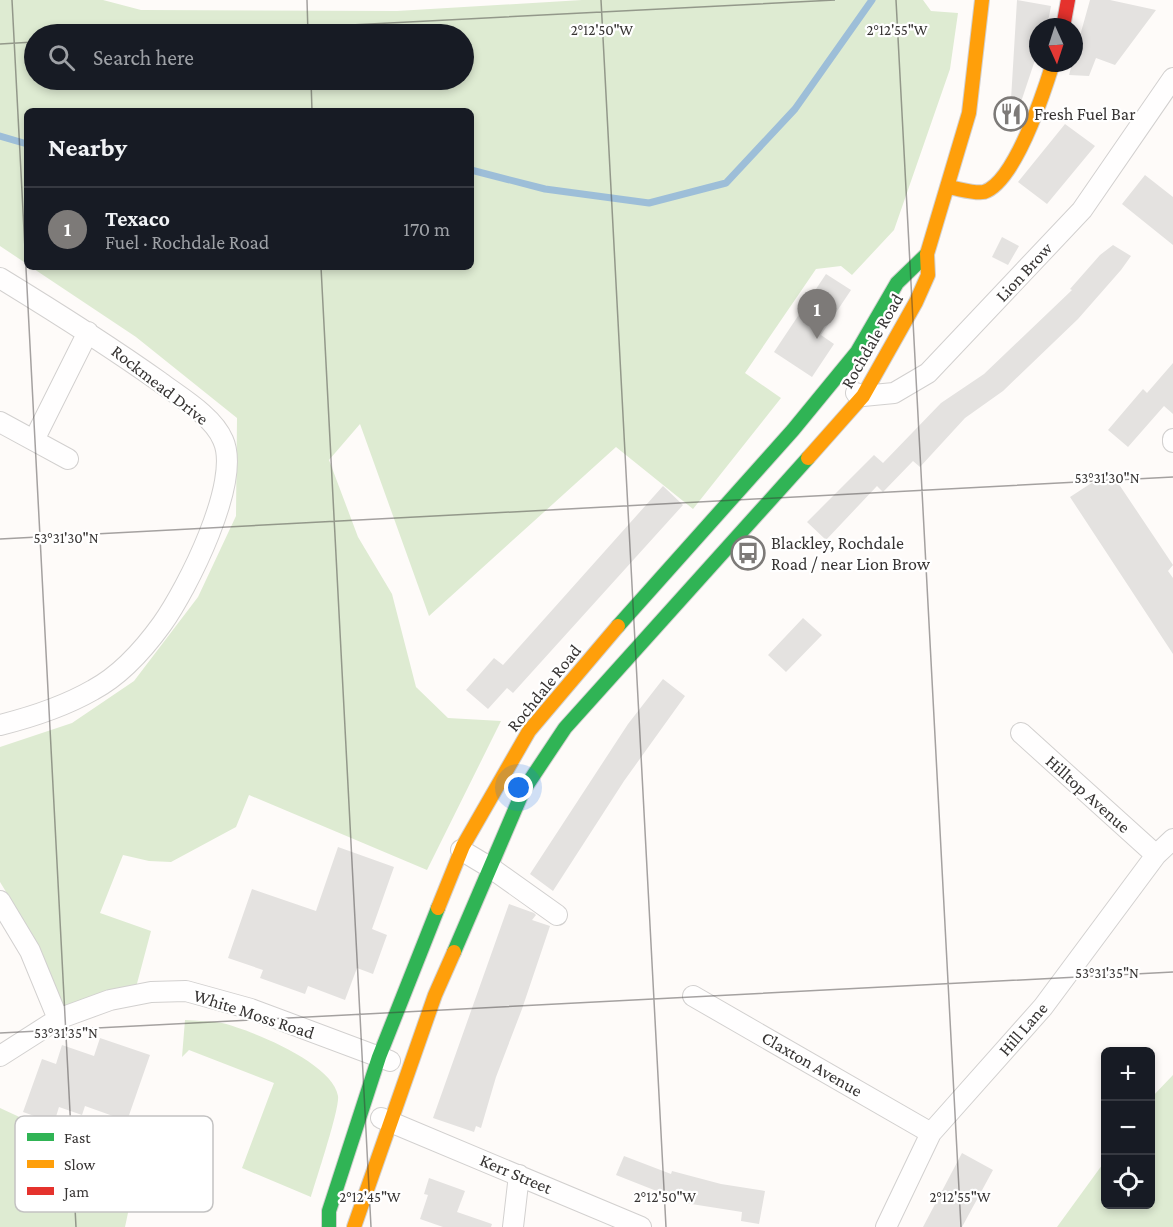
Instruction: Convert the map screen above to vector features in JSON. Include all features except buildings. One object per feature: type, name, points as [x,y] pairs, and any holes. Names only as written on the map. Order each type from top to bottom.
[{"type":"main road","name":"Rochdale Road","points":[[354,1227],[435,995],[523,791],[565,728],[862,396],[916,302],[928,275],[927,254],[969,113],[982,0]]},
{"type":"main road","points":[[1065,18],[1068,0]]},
{"type":"main road","points":[[947,187],[983,192],[998,182],[1015,157],[1049,72]]},
{"type":"main road","name":"Rochdale Road","points":[[329,1227],[328,1211],[379,1057],[461,850],[529,731],[640,599],[793,430],[857,352],[897,284],[927,254]]},
{"type":"street","name":"Lion Brow","points":[[830,385],[862,396],[894,393],[928,373],[1082,210],[1173,78]]},
{"type":"street","name":"Rockmead Drive","points":[[0,278],[88,332],[183,399],[218,430],[227,454],[226,482],[212,528],[171,610],[132,661],[94,690],[29,718],[0,725]]},
{"type":"street","points":[[34,440],[88,332]]},
{"type":"street","points":[[0,422],[68,459]]},
{"type":"street","name":"Hilltop Avenue","points":[[1021,733],[1156,855]]},
{"type":"street","name":"Hill Lane","points":[[886,1227],[931,1133],[1043,1007],[1156,855],[1173,839]]},
{"type":"street","points":[[461,850],[491,868],[557,915]]},
{"type":"street","points":[[0,901],[30,951],[58,1019]]},
{"type":"street","name":"White Moss Road","points":[[0,1056],[58,1019],[110,1000],[152,992],[186,991],[251,1009],[409,1067]]},
{"type":"street","name":"Claxton Avenue","points":[[693,996],[931,1133]]},
{"type":"street","name":"Kerr Street","points":[[361,1111],[391,1121],[641,1227]]},
{"type":"street","points":[[513,1227],[519,1175]]},
{"type":"green space","points":[[0,0],[103,0],[141,10],[397,11],[582,0],[923,0],[931,11],[958,13],[950,69],[894,230],[852,275],[841,266],[816,269],[745,373],[781,398],[693,509],[616,447],[429,616],[360,424],[329,460],[358,537],[392,594],[416,687],[448,718],[501,721],[427,870],[249,795],[236,827],[171,862],[149,861],[123,855],[100,913],[151,931],[135,991],[60,1009],[38,944],[0,882],[0,747],[72,723],[134,681],[198,597],[236,516],[237,418],[136,337],[36,270],[474,270],[474,108],[24,108],[24,262],[0,246]]},
{"type":"green space","points":[[185,1020],[222,1023],[270,1040],[307,1060],[333,1084],[338,1103],[311,1197],[242,1168],[274,1083],[189,1050],[182,1057]]},
{"type":"green space","points":[[1173,1075],[1173,1227],[1057,1227],[1101,1166],[1101,1209],[1155,1209],[1155,1094]]},
{"type":"green space","points":[[0,1108],[17,1116],[15,1116],[15,1212],[128,1212],[125,1227],[0,1227]]},
{"type":"waterway","points":[[474,171],[545,189],[649,203],[726,183],[795,109],[872,0]]},
{"type":"waterway","points":[[0,136],[24,143]]},
{"type":"traffic: fast","points":[[618,626],[793,430],[857,352],[897,283],[927,254]]},
{"type":"traffic: fast","points":[[454,952],[523,791],[565,728],[808,458]]},
{"type":"traffic: fast","points":[[329,1227],[329,1211],[379,1057],[438,908]]},
{"type":"traffic: slow","points":[[808,458],[863,396],[916,302],[928,275],[927,254],[969,113],[982,0]]},
{"type":"traffic: slow","points":[[947,187],[984,192],[995,185],[1007,172],[1027,135],[1050,72]]},
{"type":"traffic: slow","points":[[438,908],[463,846],[529,731],[618,626]]},
{"type":"traffic: slow","points":[[354,1227],[435,995],[454,952]]},
{"type":"traffic: jam","points":[[1065,18],[1068,0]]},
{"type":"place","name":"Fresh Fuel Bar","points":[[1011,114]]},
{"type":"place","name":"Texaco","points":[[817,339]]},
{"type":"place","name":"Blackley, Rochdale Road / near Lion Brow","points":[[748,553]]}]
